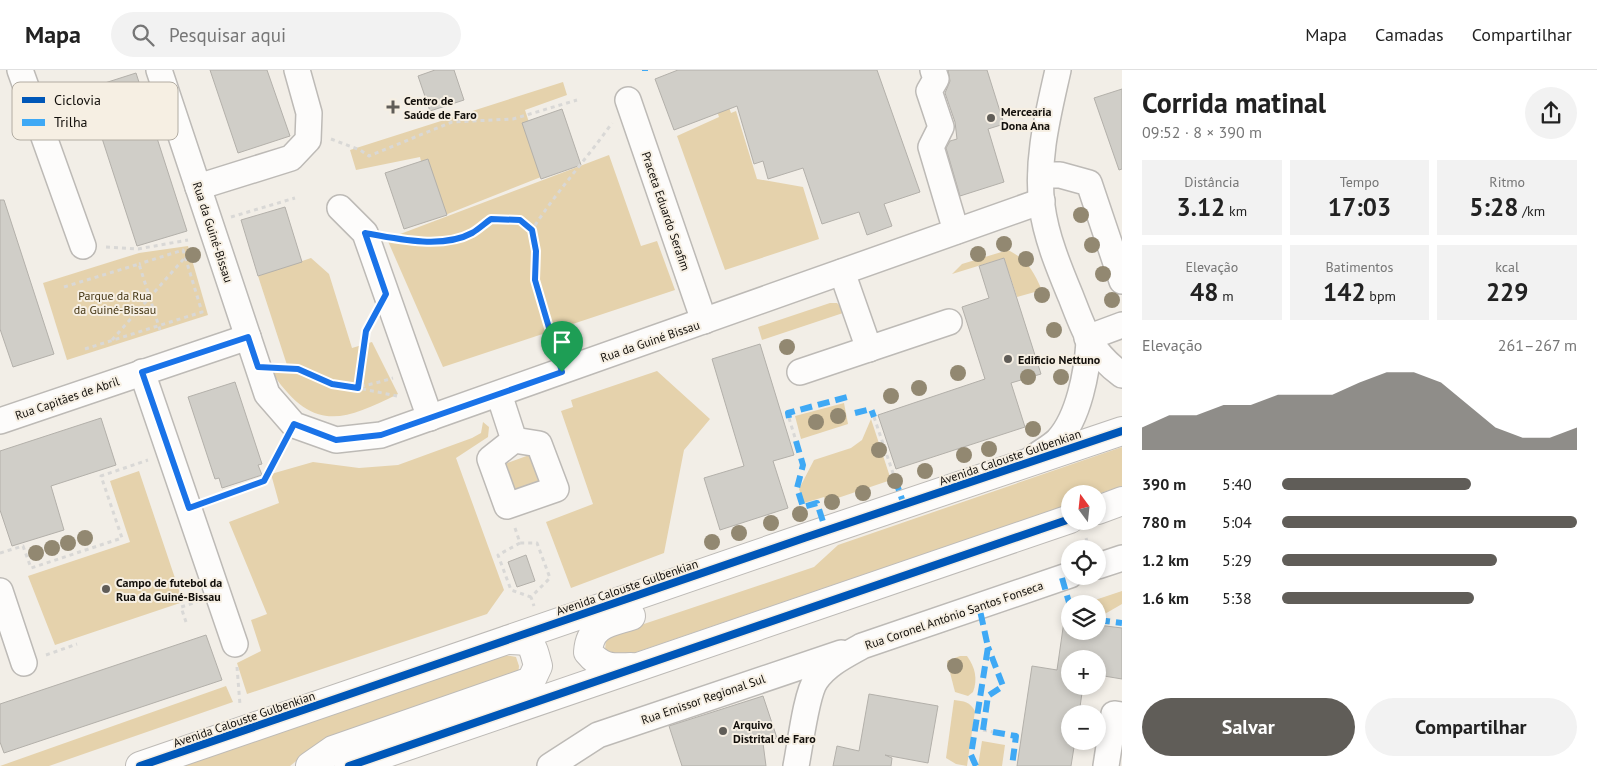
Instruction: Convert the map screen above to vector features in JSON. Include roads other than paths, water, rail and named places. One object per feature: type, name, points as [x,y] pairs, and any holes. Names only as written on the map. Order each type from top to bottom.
[{"type":"main road","name":"Avenida Calouste Gulbenkian","points":[[140,766],[1122,431]]},
{"type":"main road","points":[[1106,507],[1122,501]]},
{"type":"main road","points":[[349,766],[1061,522]]},
{"type":"main road","points":[[639,667],[608,668],[596,662],[588,652],[589,639],[600,626],[779,566],[804,538]]},
{"type":"main road","points":[[310,766],[333,750],[531,681],[538,666],[533,646],[524,640],[508,640]]},
{"type":"street","points":[[20,70],[24,82]]},
{"type":"street","points":[[198,187],[292,158],[308,140],[309,113],[297,70]]},
{"type":"street","points":[[933,70],[936,79],[930,91],[941,127],[931,147],[956,232]]},
{"type":"street","points":[[1058,70],[1043,139],[1042,201],[1051,243],[1088,340],[1106,363],[1122,375]]},
{"type":"street","name":"Praceta Eduardo Serafim","points":[[628,100],[704,322]]},
{"type":"street","name":"Rua da Guiné-Bissau","points":[[178,130],[267,394]]},
{"type":"street","points":[[45,140],[83,246]]},
{"type":"street","points":[[1041,175],[1060,175],[1089,183],[1122,281]]},
{"type":"street","name":"Rua da Guiné Bissau","points":[[267,394],[294,424],[336,440],[381,435],[427,410],[500,394],[1042,201]]},
{"type":"street","points":[[340,208],[365,233],[427,410]]},
{"type":"street","points":[[842,272],[869,349]]},
{"type":"street","points":[[800,372],[949,322]]},
{"type":"street","points":[[1088,340],[1122,325]]},
{"type":"street","name":"Rua Capitães de Abril","points":[[0,421],[248,337]]},
{"type":"street","points":[[1023,465],[1058,440],[1070,420],[1086,372],[1088,340]]},
{"type":"street","points":[[142,372],[235,644]]},
{"type":"street","points":[[500,394],[514,440]]},
{"type":"street","points":[[514,440],[539,444],[556,489],[507,506],[490,459],[514,440]]},
{"type":"street","points":[[1106,563],[1122,558]]},
{"type":"street","name":"Rua Coronel António Santos Fonseca","points":[[796,766],[806,712],[816,681],[835,662],[862,646],[1061,578]]},
{"type":"street","points":[[0,591],[24,663]]},
{"type":"street","name":"Rua Emissor Regional Sul","points":[[550,766],[598,735],[862,646]]},
{"type":"street","points":[[770,677],[793,681],[805,692],[806,712]]},
{"type":"street","points":[[1106,766],[1114,714],[1122,715]]},
{"type":"place","name":"Centro de Saúde de Faro","points":[[393,107]]},
{"type":"place","name":"Mercearia Dona Ana","points":[[991,118]]},
{"type":"place","name":"Edificio Nettuno","points":[[1008,359]]},
{"type":"place","name":"Campo de futebol da Rua da Guiné-Bissau","points":[[106,589]]},
{"type":"place","name":"Arquivo Distrital de Faro","points":[[723,731]]},
{"type":"park label","name":"Parque da Rua da Guiné-Bissau","points":[[115,302]]}]
